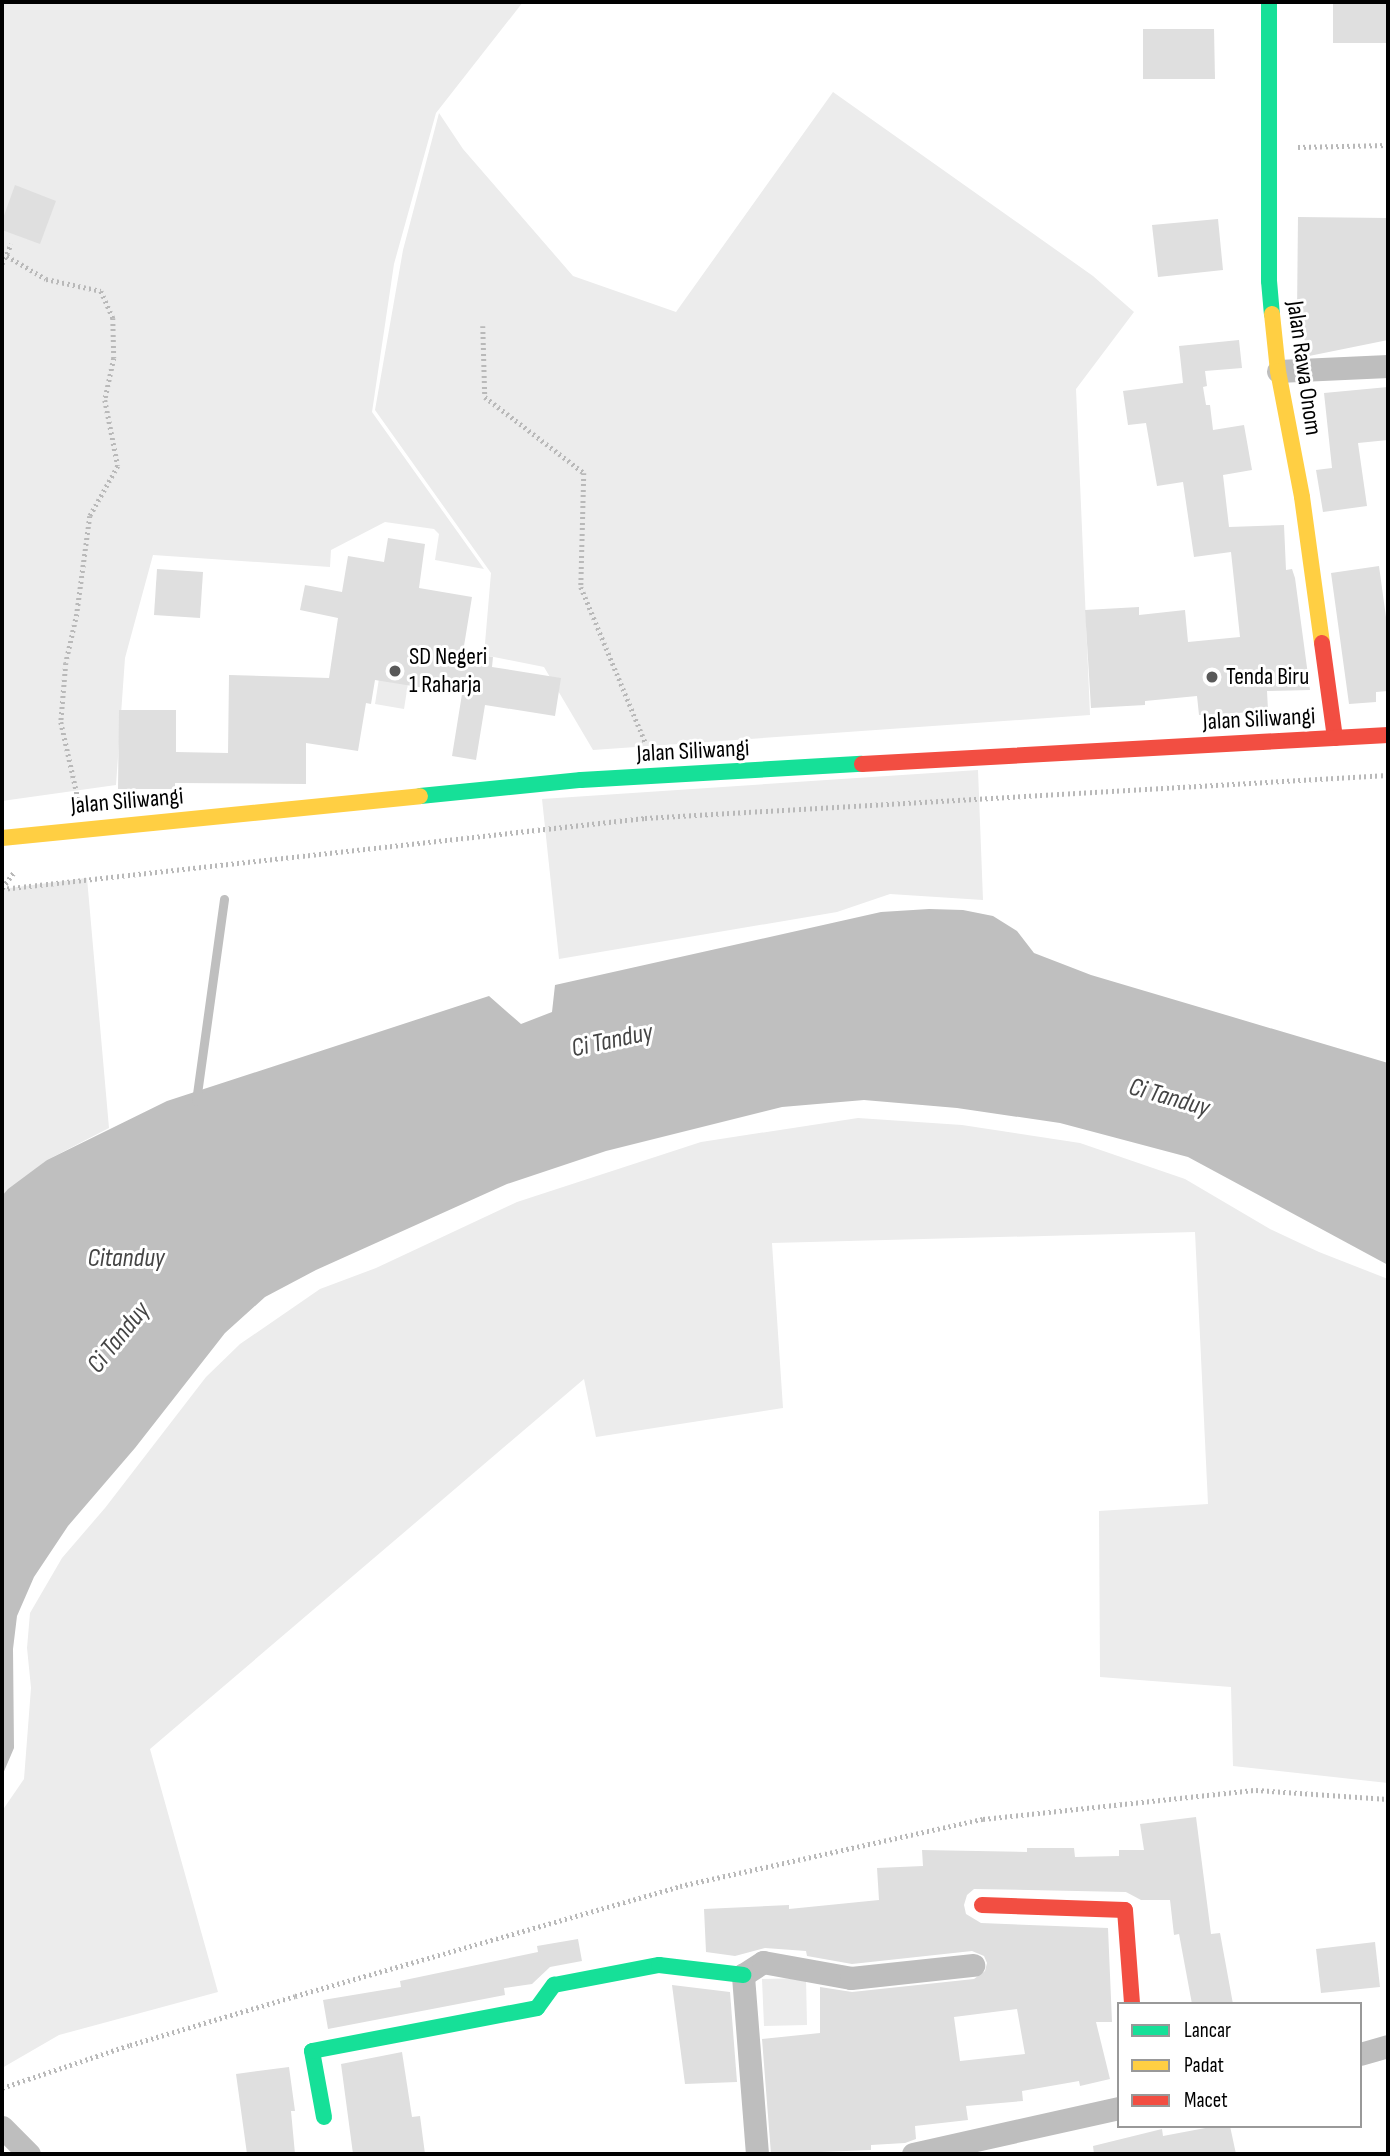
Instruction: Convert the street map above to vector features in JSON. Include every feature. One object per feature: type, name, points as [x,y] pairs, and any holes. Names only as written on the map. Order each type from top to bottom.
[{"type":"main road","name":"Jalan Rawa Onom","points":[[1269,2],[1269,281],[1278,371],[1302,497],[1335,738]]},
{"type":"main road","name":"Jalan Siliwangi","points":[[2,838],[82,828],[649,776],[1388,735]]},
{"type":"main road","points":[[982,1905],[1125,1910],[1132,2002]]},
{"type":"main road","points":[[324,2117],[312,2051],[537,2008],[554,1985],[659,1965],[743,1975]]},
{"type":"street","points":[[1278,371],[1388,366]]},
{"type":"street","points":[[757,2154],[743,1975],[763,1962],[851,1978],[973,1965]]},
{"type":"street","points":[[1362,2053],[1388,2046]]},
{"type":"street","points":[[913,2154],[980,2146],[1117,2109]]},
{"type":"street","points":[[2,2127],[29,2154]]},
{"type":"path","points":[[1269,147],[1388,145]]},
{"type":"path","points":[[2,264],[11,244]]},
{"type":"path","points":[[7,256],[46,279],[102,290],[113,318],[114,358],[105,400],[118,466],[90,516],[77,614],[66,663],[61,722],[75,778],[82,828]]},
{"type":"path","points":[[483,326],[485,397],[584,473],[581,587],[647,746],[649,776]]},
{"type":"path","points":[[2,889],[645,818],[1388,775]]},
{"type":"path","points":[[2,2088],[295,1996],[680,1886],[983,1819],[1256,1790],[1388,1799]]},
{"type":"shaded area","points":[[2,2],[523,2],[436,113],[394,264],[372,412],[484,569],[435,560],[439,534],[434,529],[385,522],[331,550],[330,567],[153,555],[125,658],[116,785],[2,801]]},
{"type":"shaded area","points":[[833,92],[1093,276],[1134,312],[1076,389],[1090,715],[593,750],[544,667],[484,655],[491,573],[375,410],[403,250],[439,113],[463,149],[573,276],[676,312]]},
{"type":"shaded area","points":[[393,589],[422,594],[404,709],[375,704]]},
{"type":"shaded area","points":[[978,770],[983,900],[890,894],[837,912],[559,959],[542,799]]},
{"type":"shaded area","points":[[87,878],[109,1128],[47,1160],[2,1196],[2,889]]},
{"type":"shaded area","points":[[858,1118],[962,1125],[1080,1143],[1185,1179],[1270,1229],[1388,1279],[1388,1783],[1233,1766],[1231,1687],[1100,1677],[1099,1511],[1208,1504],[1195,1232],[772,1243],[783,1408],[596,1437],[584,1379],[150,1749],[218,1992],[59,2035],[2,2068],[2,1811],[24,1779],[31,1688],[27,1648],[30,1613],[62,1558],[105,1508],[206,1377],[240,1344],[320,1289],[376,1268],[517,1202],[701,1142]]},
{"type":"shaded area","points":[[806,1978],[807,2025],[764,2026],[762,1979]]},
{"type":"water","name":"Citanduy","points":[[963,910],[993,916],[1017,931],[1034,953],[1091,975],[1388,1063],[1388,1265],[1188,1157],[1060,1123],[957,1108],[864,1100],[782,1107],[606,1151],[507,1184],[316,1270],[265,1297],[225,1333],[135,1448],[68,1526],[34,1577],[17,1616],[13,1649],[14,1748],[2,1776],[2,1196],[8,1189],[47,1160],[167,1101],[489,996],[521,1024],[552,1012],[555,985],[881,912]]},
{"type":"building","points":[[1333,2],[1387,2],[1388,43],[1333,43]]},
{"type":"building","points":[[1143,29],[1214,29],[1215,79],[1143,79]]},
{"type":"building","points":[[15,185],[56,201],[40,244],[2,230],[2,221]]},
{"type":"building","points":[[1298,217],[1388,218],[1388,340],[1309,356],[1297,312]]},
{"type":"building","points":[[1218,219],[1223,270],[1158,277],[1152,225]]},
{"type":"building","points":[[1239,340],[1242,368],[1205,371],[1207,386],[1203,387],[1206,405],[1210,405],[1213,430],[1244,425],[1252,470],[1223,475],[1229,527],[1284,525],[1286,570],[1292,569],[1295,578],[1310,690],[1267,691],[1268,710],[1239,713],[1199,715],[1197,696],[1145,701],[1145,705],[1091,708],[1085,610],[1139,607],[1139,615],[1185,610],[1188,642],[1240,637],[1231,552],[1194,557],[1183,482],[1157,486],[1146,423],[1128,425],[1123,391],[1183,383],[1179,346]]},
{"type":"building","points":[[1388,387],[1388,440],[1358,443],[1367,506],[1323,512],[1316,470],[1332,468],[1324,393]]},
{"type":"building","points":[[388,538],[425,544],[419,588],[472,597],[463,652],[493,657],[492,667],[561,678],[555,716],[485,705],[476,760],[452,756],[462,694],[375,680],[371,704],[366,703],[358,751],[306,743],[306,784],[175,783],[175,789],[118,789],[119,710],[176,710],[176,752],[228,753],[229,675],[329,678],[338,618],[300,610],[305,585],[342,592],[348,556],[384,562]]},
{"type":"building","points":[[1379,566],[1388,632],[1388,691],[1376,692],[1376,702],[1349,704],[1331,573]]},
{"type":"building","points":[[157,569],[203,572],[200,618],[154,615]]},
{"type":"building","points":[[1196,1817],[1211,1934],[1220,1933],[1233,2002],[1192,2002],[1179,1934],[1174,1935],[1170,1900],[1141,1900],[1126,1892],[974,1889],[967,1895],[964,1905],[966,1914],[981,1923],[1108,1928],[1112,2022],[1096,2022],[1110,2079],[1080,2086],[1079,2081],[1022,2091],[1023,2101],[966,2106],[968,2120],[915,2126],[916,2139],[905,2143],[871,2145],[871,2150],[771,2154],[762,2039],[820,2033],[820,1987],[852,1992],[974,1979],[985,1971],[987,1963],[984,1956],[972,1951],[852,1964],[807,1956],[806,1951],[765,1948],[735,1956],[706,1952],[704,1909],[789,1905],[789,1909],[879,1900],[877,1868],[923,1866],[922,1850],[1027,1852],[1027,1848],[1074,1848],[1075,1857],[1119,1856],[1119,1850],[1144,1850],[1140,1824]],"holes":[[[1017,2009],[1025,2054],[960,2061],[954,2017]]]},
{"type":"building","points":[[578,1939],[582,1961],[550,1967],[532,1984],[504,1988],[505,1995],[328,2029],[323,2000],[401,1987],[400,1981],[538,1952],[537,1946]]},
{"type":"building","points":[[1375,1942],[1380,1987],[1321,1993],[1316,1949]]},
{"type":"building","points":[[672,1985],[730,1992],[737,2082],[685,2084]]},
{"type":"building","points":[[402,2052],[412,2117],[420,2116],[425,2154],[353,2154],[341,2064]]},
{"type":"building","points":[[289,2067],[295,2111],[291,2111],[295,2154],[247,2154],[236,2074]]},
{"type":"building","points":[[1205,2128],[1230,2128],[1236,2154],[1094,2154],[1093,2146],[1162,2129],[1163,2136]]},
{"type":"waterway","points":[[196,1101],[224,899]]},
{"type":"traffic: fast","points":[[1269,2],[1269,281],[1272,314]]},
{"type":"traffic: fast","points":[[420,796],[581,780],[862,764]]},
{"type":"traffic: fast","points":[[324,2117],[312,2051],[537,2008],[554,1985],[659,1965],[743,1975]]},
{"type":"traffic: slow","points":[[1272,314],[1278,371],[1302,497],[1322,643]]},
{"type":"traffic: slow","points":[[2,838],[420,796]]},
{"type":"traffic: jam","points":[[1322,643],[1335,738]]},
{"type":"traffic: jam","points":[[862,764],[1388,735]]},
{"type":"traffic: jam","points":[[982,1905],[1125,1910],[1132,2002]]},
{"type":"place","name":"SD Negeri 1 Raharja","points":[[395,671]]},
{"type":"place","name":"Tenda Biru","points":[[1212,677]]},
{"type":"water label","name":"Ci Tanduy","points":[[612,1041]]},
{"type":"water label","name":"Ci Tanduy","points":[[1169,1098]]},
{"type":"water label","name":"Ci Tanduy","points":[[119,1338]]}]
